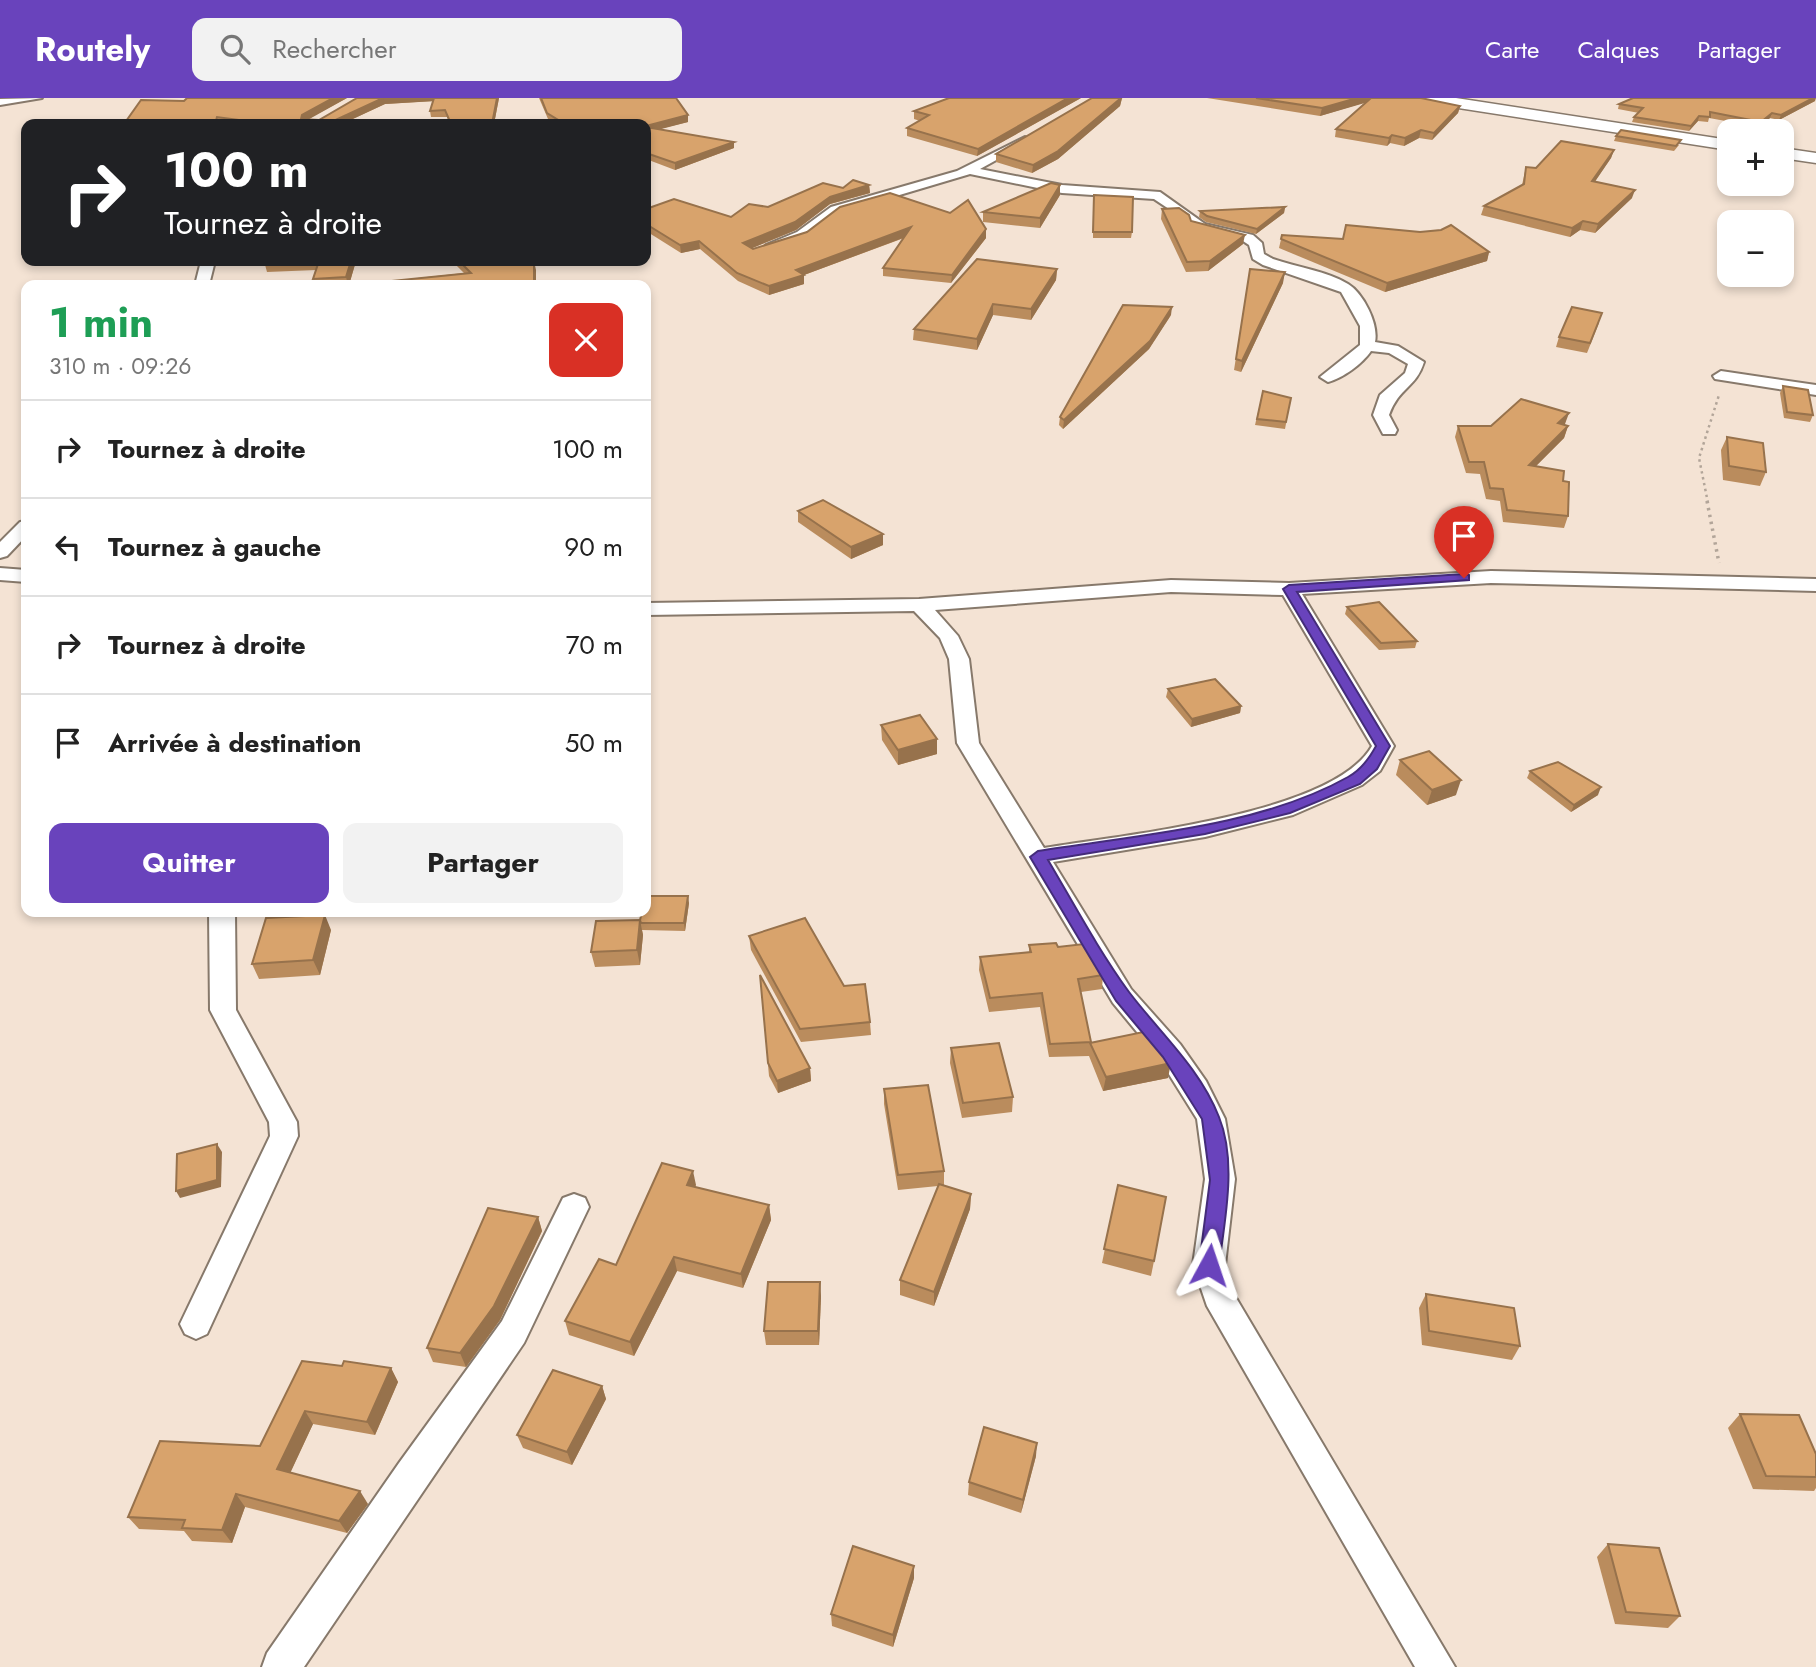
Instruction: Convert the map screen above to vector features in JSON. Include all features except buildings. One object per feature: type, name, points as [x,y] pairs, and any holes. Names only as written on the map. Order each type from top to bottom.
[{"type":"main road","points":[[1426,98],[1717,143]]},
{"type":"main road","points":[[1794,155],[1816,158]]},
{"type":"street","points":[[0,102],[37,98]]},
{"type":"street","points":[[764,248],[802,235],[835,210],[968,170],[1039,131]]},
{"type":"street","points":[[968,170],[1039,186],[1141,193],[1168,199],[1179,212],[1199,223],[1195,225],[1255,243],[1260,258],[1342,286],[1351,294],[1369,327],[1368,346]]},
{"type":"street","points":[[1328,377],[1368,346],[1393,349],[1416,362],[1412,375],[1388,395],[1381,415],[1389,430]]},
{"type":"street","points":[[1721,376],[1816,390]]},
{"type":"street","points":[[0,553],[21,531]]},
{"type":"street","points":[[0,553],[21,546]]},
{"type":"street","points":[[0,574],[21,576]]},
{"type":"street","points":[[651,609],[919,605],[1171,586],[1289,589],[1491,577],[1816,585]]},
{"type":"street","points":[[1038,857],[1205,829],[1285,810],[1354,780],[1372,766],[1383,746],[1289,589]]},
{"type":"street","points":[[919,605],[942,629],[955,648],[963,679],[964,726],[968,743],[1122,996],[1170,1052],[1196,1090],[1211,1119],[1220,1180],[1209,1265],[1218,1296],[1436,1667]]},
{"type":"street","points":[[196,1324],[284,1136],[283,1122],[223,1010],[222,917]]},
{"type":"street","points":[[281,1667],[411,1475],[513,1332],[574,1207]]},
{"type":"path","points":[[1721,376],[1722,384],[1699,458],[1724,584]]},
{"type":"route","points":[[1209,1265],[1220,1180],[1211,1119],[1196,1090],[1170,1052],[1122,996],[1038,857],[1205,829],[1285,810],[1354,780],[1372,766],[1383,746],[1289,589],[1464,578]]}]
